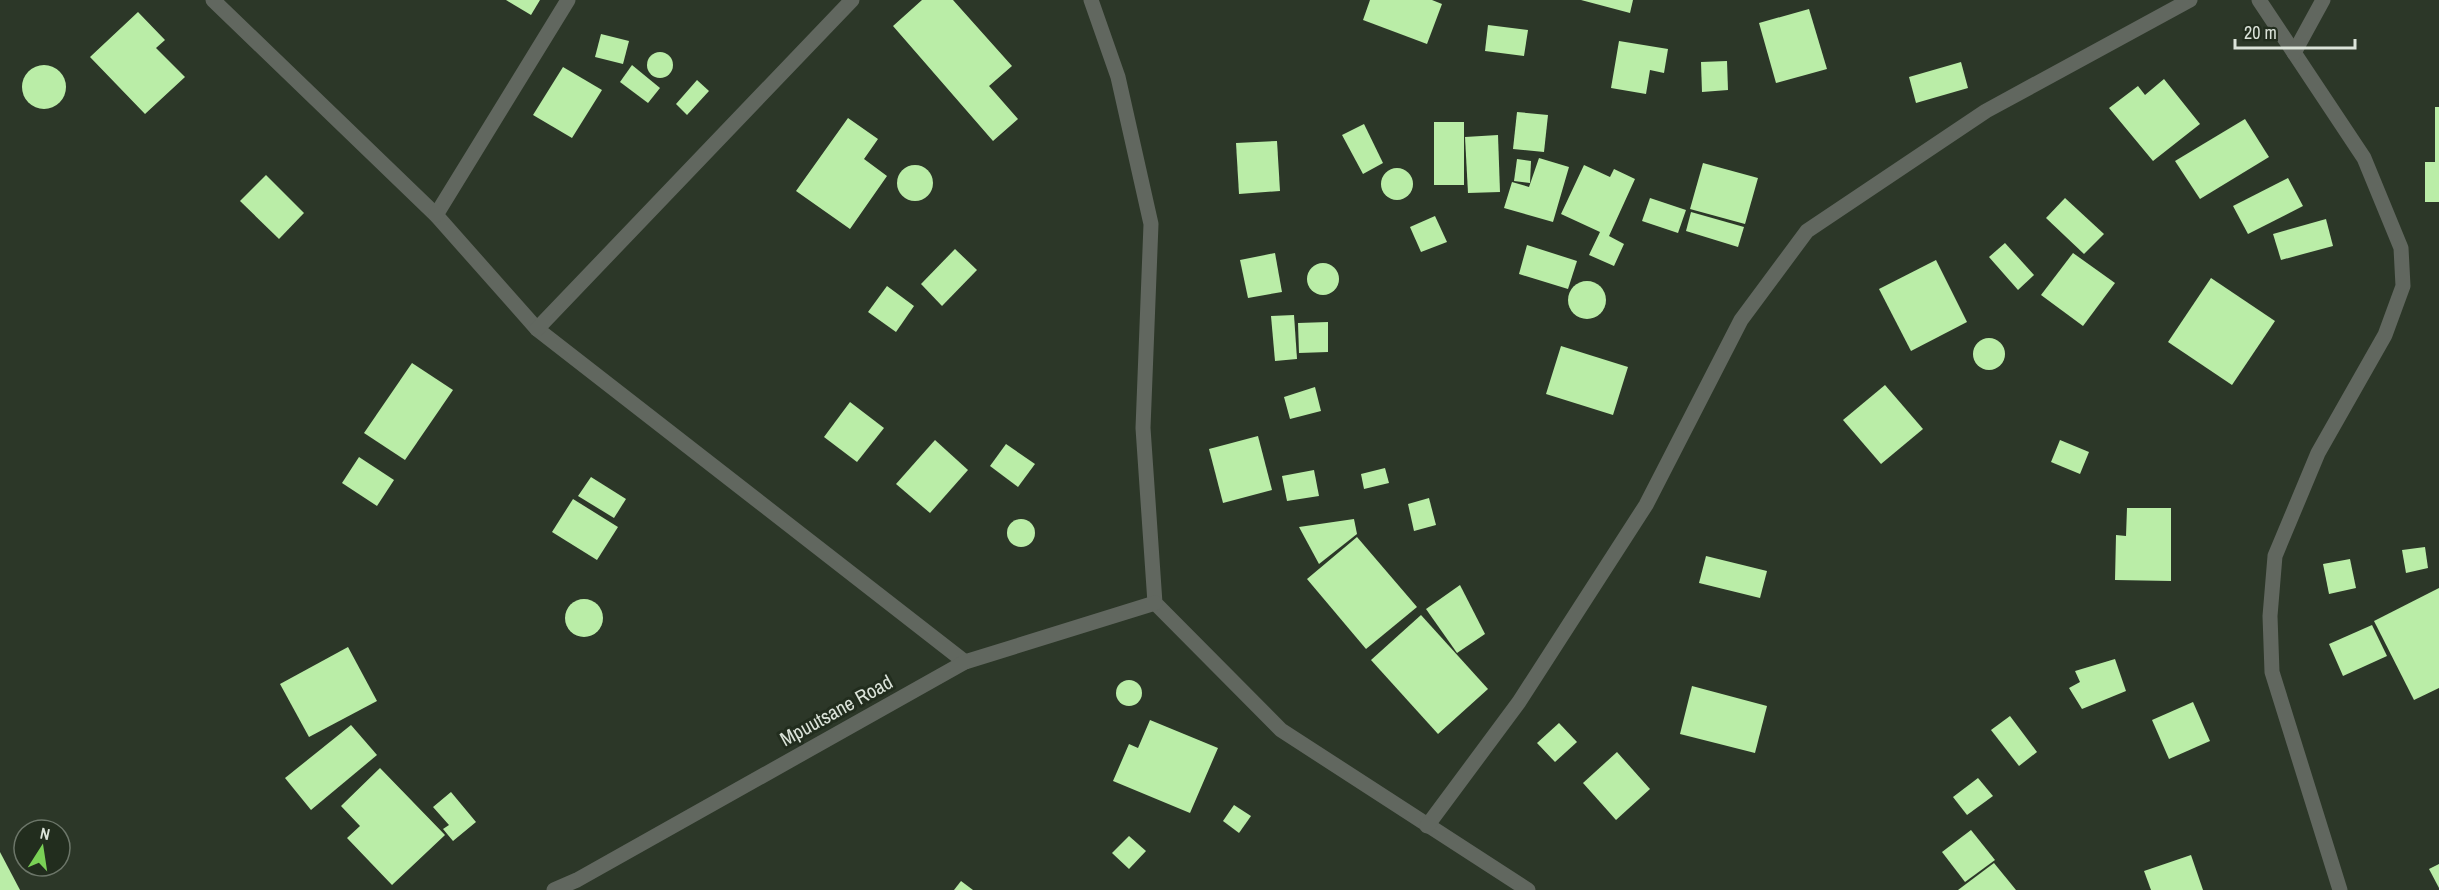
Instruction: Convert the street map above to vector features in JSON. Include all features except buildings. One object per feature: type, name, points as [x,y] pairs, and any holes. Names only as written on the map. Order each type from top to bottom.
[{"type":"street","points":[[213,0],[436,215],[537,329],[966,662]]},
{"type":"street","points":[[436,215],[568,0]]},
{"type":"street","points":[[537,329],[852,0]]},
{"type":"street","points":[[1091,0],[1118,77],[1151,224],[1143,428],[1155,603],[1281,730],[1528,890]]},
{"type":"street","points":[[1427,826],[1519,702],[1640,515],[1741,320],[1806,231],[1986,111],[2190,0]]},
{"type":"street","points":[[2259,0],[2364,158],[2401,248],[2403,286],[2385,335],[2318,453],[2275,556],[2270,616],[2272,672],[2340,890]]},
{"type":"street","points":[[2294,53],[2323,0]]},
{"type":"street","name":"Mpuutsane Road","points":[[554,890],[588,874],[966,662],[1155,603]]}]
